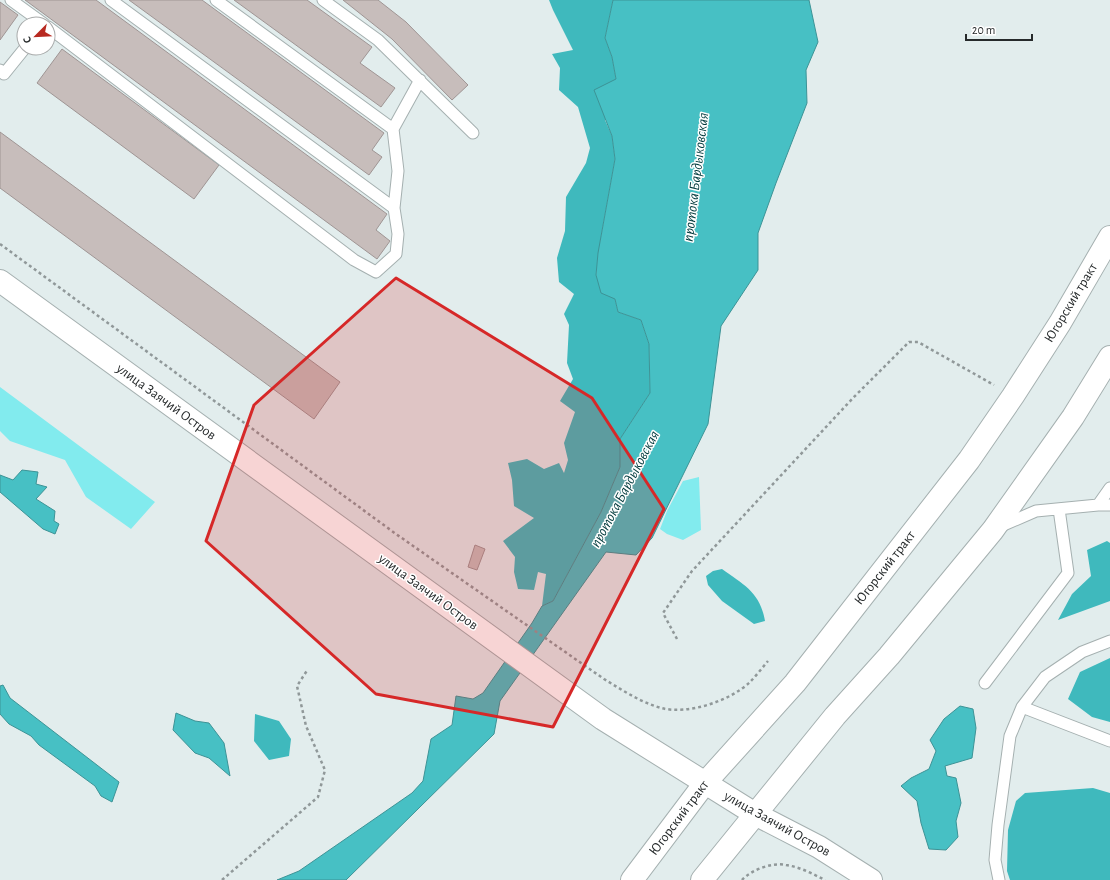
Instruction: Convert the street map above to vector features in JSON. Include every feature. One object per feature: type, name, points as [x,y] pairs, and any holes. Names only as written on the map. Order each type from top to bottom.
[{"type":"main road","name":"Югорский тракт","points":[[632,880],[705,783],[795,683],[969,460],[1013,396],[1060,323],[1110,237]]},
{"type":"main road","name":"улица Заячий Остров","points":[[0,281],[603,719],[755,814],[818,847],[871,880]]},
{"type":"main road","points":[[702,880],[835,716],[890,656],[993,530],[1073,417],[1110,357]]},
{"type":"lane","points":[[11,0],[33,16]]},
{"type":"lane","points":[[111,0],[394,208]]},
{"type":"lane","points":[[216,0],[393,129]]},
{"type":"lane","points":[[323,0],[378,40],[473,133]]},
{"type":"lane","points":[[56,33],[354,260],[376,272],[396,254],[398,234],[394,208],[398,171],[393,129],[420,80]]},
{"type":"lane","points":[[0,70],[4,74],[19,56]]},
{"type":"lane","points":[[1098,505],[1110,488]]},
{"type":"lane","points":[[993,530],[1036,511],[1110,505]]},
{"type":"lane","points":[[985,683],[1068,573],[1059,509]]},
{"type":"lane","points":[[999,880],[995,860],[998,825],[1010,736],[1022,707],[1046,677],[1082,652],[1110,641]]},
{"type":"lane","points":[[1022,707],[1110,741]]},
{"type":"path","points":[[0,244],[370,515],[604,679],[636,698],[662,708],[687,709],[711,704],[732,694],[749,682],[768,661]]},
{"type":"path","points":[[677,639],[663,613],[692,571],[853,398],[909,342],[918,342],[1013,396]]},
{"type":"path","points":[[222,880],[318,797],[325,770],[306,726],[297,686],[308,669]]},
{"type":"path","points":[[742,880],[748,874],[764,867],[785,864],[804,870],[825,880]]},
{"type":"highlighted area","points":[[396,278],[592,398],[664,509],[553,727],[376,694],[206,541],[254,405]]},
{"type":"shaded area","points":[[549,0],[613,0],[605,38],[612,57],[616,79],[605,120],[612,136],[615,159],[596,275],[615,299],[618,312],[641,320],[649,344],[650,393],[620,439],[620,467],[601,512],[553,601],[542,606],[546,574],[538,572],[534,590],[518,589],[514,572],[515,557],[503,541],[534,518],[514,506],[512,480],[508,463],[527,459],[544,469],[559,463],[564,473],[568,460],[564,443],[575,412],[560,401],[573,379],[567,363],[569,325],[564,314],[574,294],[559,282],[557,258],[565,231],[566,197],[586,163],[590,148],[578,107],[559,90],[560,68],[552,54],[573,50]]},
{"type":"shaded area","points":[[0,387],[155,502],[131,529],[86,497],[65,460],[10,441],[0,431]]},
{"type":"shaded area","points":[[699,477],[701,530],[683,540],[667,534],[660,529],[667,511],[683,481]]},
{"type":"shaded area","points":[[1107,541],[1110,543],[1110,601],[1058,620],[1072,594],[1091,576],[1087,550]]},
{"type":"shaded area","points":[[722,569],[744,585],[755,596],[763,611],[765,621],[754,624],[722,601],[708,585],[706,576],[713,571]]},
{"type":"shaded area","points":[[1110,658],[1110,722],[1092,717],[1068,699],[1080,672]]},
{"type":"shaded area","points":[[255,714],[279,721],[291,739],[289,756],[269,760],[254,741]]},
{"type":"shaded area","points":[[1093,788],[1110,793],[1110,880],[1010,880],[1007,871],[1008,830],[1016,801],[1025,793]]},
{"type":"water","name":"протока Бардыковская","points":[[613,0],[809,0],[818,42],[806,70],[807,103],[758,233],[758,270],[721,326],[708,424],[652,538],[636,555],[606,552],[500,701],[494,734],[346,880],[277,880],[299,871],[412,793],[423,781],[431,739],[452,725],[456,696],[473,699],[483,693],[532,623],[542,606],[553,601],[601,512],[620,467],[620,439],[650,393],[649,344],[641,320],[618,312],[615,299],[601,293],[596,275],[598,253],[615,159],[612,136],[594,90],[616,79],[612,57],[605,38]]},
{"type":"water","points":[[22,470],[38,472],[36,484],[47,487],[36,499],[55,511],[54,521],[59,524],[55,534],[43,529],[0,492],[0,475],[13,480]]},
{"type":"water","points":[[3,685],[10,698],[119,782],[112,802],[101,796],[95,786],[39,745],[31,736],[9,724],[0,714],[0,686]]},
{"type":"water","points":[[960,706],[973,709],[976,728],[972,758],[945,766],[947,776],[956,778],[961,803],[956,821],[958,837],[946,850],[929,849],[921,823],[917,801],[901,786],[911,778],[929,769],[936,751],[930,740],[944,719]]},
{"type":"water","points":[[176,713],[195,721],[209,723],[224,743],[230,776],[209,758],[195,753],[173,730]]},
{"type":"building","points":[[25,0],[96,0],[387,214],[376,230],[390,241],[377,259],[56,23],[56,16],[47,16]]},
{"type":"building","points":[[129,0],[202,0],[384,133],[372,150],[382,157],[369,175]]},
{"type":"building","points":[[234,0],[307,0],[372,47],[360,63],[395,88],[381,107]]},
{"type":"building","points":[[343,0],[378,0],[406,22],[468,85],[452,100],[392,39]]},
{"type":"building","points":[[0,2],[18,15],[0,40]]},
{"type":"building","points":[[62,49],[219,165],[194,199],[37,83]]},
{"type":"building","points":[[0,132],[340,382],[314,419],[0,188]]},
{"type":"building","points":[[475,545],[485,549],[477,570],[468,567]]}]
